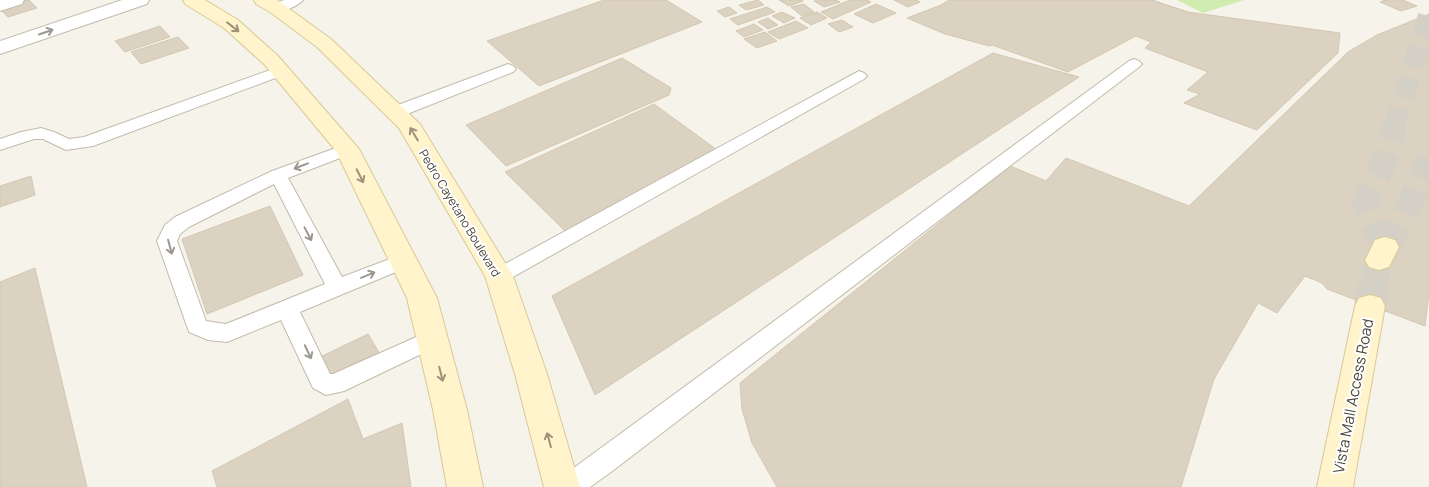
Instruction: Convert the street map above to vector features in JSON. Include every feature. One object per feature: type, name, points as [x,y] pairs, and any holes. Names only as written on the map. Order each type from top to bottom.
[{"type":"main road","points":[[192,0],[231,24],[271,60],[346,149],[422,298],[450,410],[465,487]]},
{"type":"main road","name":"Pedro Cayetano Boulevard","points":[[278,2],[324,43],[408,124],[499,276],[531,374],[562,487]]},
{"type":"main road","name":"Vista Mall Access Road","points":[[1335,487],[1370,306]]},
{"type":"street","points":[[0,4],[15,0]]},
{"type":"street","points":[[0,32],[99,0]]},
{"type":"street","points":[[0,48],[140,0]]},
{"type":"lane","points":[[568,487],[618,452],[1134,64]]},
{"type":"lane","points":[[396,112],[508,69]]},
{"type":"lane","points":[[0,145],[36,132],[52,135],[66,145],[88,142],[281,72]]},
{"type":"lane","points":[[499,276],[859,76]]},
{"type":"lane","points":[[346,149],[278,175],[182,222],[172,230],[167,241],[197,326],[208,331],[227,333],[403,261]]},
{"type":"lane","points":[[278,175],[336,288]]},
{"type":"lane","points":[[287,308],[321,381],[326,385],[336,384],[432,338]]},
{"type":"green space","points":[[1177,0],[1244,0],[1203,13]]},
{"type":"building","points":[[29,0],[37,8],[8,17],[0,9]]},
{"type":"building","points":[[604,0],[666,0],[702,22],[539,86],[487,41]]},
{"type":"building","points":[[758,0],[764,5],[746,10],[739,5]]},
{"type":"building","points":[[779,0],[802,0],[803,1],[789,6]]},
{"type":"building","points":[[836,0],[840,2],[824,7],[814,1]]},
{"type":"building","points":[[850,0],[867,0],[871,2],[833,19],[821,12]]},
{"type":"building","points":[[894,0],[916,0],[920,2],[908,7]]},
{"type":"building","points":[[949,0],[1152,0],[1188,12],[1340,33],[1338,53],[1257,130],[1184,103],[1200,94],[1187,90],[1208,72],[1145,48],[1151,42],[1136,36],[1068,72],[992,45],[989,46],[945,34],[907,18]]},
{"type":"building","points":[[1403,0],[1417,6],[1401,11],[1380,2]]},
{"type":"building","points":[[804,4],[814,12],[802,16],[791,7]]},
{"type":"building","points":[[876,4],[896,13],[873,23],[854,14]]},
{"type":"building","points":[[729,7],[737,13],[725,17],[717,11]]},
{"type":"building","points":[[767,7],[775,12],[738,25],[730,19]]},
{"type":"building","points":[[782,12],[795,18],[784,23],[772,16]]},
{"type":"building","points":[[817,12],[827,18],[811,25],[800,18]]},
{"type":"building","points":[[1429,14],[1429,292],[1425,326],[1327,289],[1322,283],[1305,276],[1277,313],[1258,303],[1214,379],[1181,487],[777,487],[752,443],[742,409],[740,383],[1010,166],[1046,181],[1066,158],[1189,206],[1348,52],[1377,35]]},
{"type":"building","points":[[768,18],[778,25],[768,29],[758,22]]},
{"type":"building","points":[[842,20],[853,27],[839,32],[828,24]]},
{"type":"building","points":[[796,21],[808,28],[779,39],[768,32]]},
{"type":"building","points":[[754,24],[763,30],[744,37],[736,31]]},
{"type":"building","points":[[160,26],[170,37],[125,52],[115,41]]},
{"type":"building","points":[[765,32],[777,41],[757,48],[744,39]]},
{"type":"building","points":[[178,37],[189,48],[141,64],[131,52]]},
{"type":"building","points":[[993,53],[1079,77],[595,395],[552,296]]},
{"type":"building","points":[[622,58],[671,88],[669,95],[506,166],[466,125]]},
{"type":"building","points":[[654,104],[720,152],[566,232],[505,172]]},
{"type":"building","points":[[31,176],[35,195],[0,207],[0,186]]},
{"type":"building","points":[[270,206],[303,275],[207,314],[182,239]]},
{"type":"building","points":[[35,268],[87,487],[0,487],[0,282]]},
{"type":"building","points":[[368,334],[380,354],[327,381],[316,359]]},
{"type":"building","points":[[348,399],[363,439],[402,423],[411,487],[217,487],[212,471]]},
{"type":"tunnel","points":[[1394,128],[1429,14]]},
{"type":"tunnel","points":[[1394,127],[1383,164],[1364,204],[1385,247],[1404,218],[1429,158]]},
{"type":"tunnel","points":[[1374,288],[1379,260]]},
{"type":"tunnel","points":[[1370,306],[1374,287]]}]
